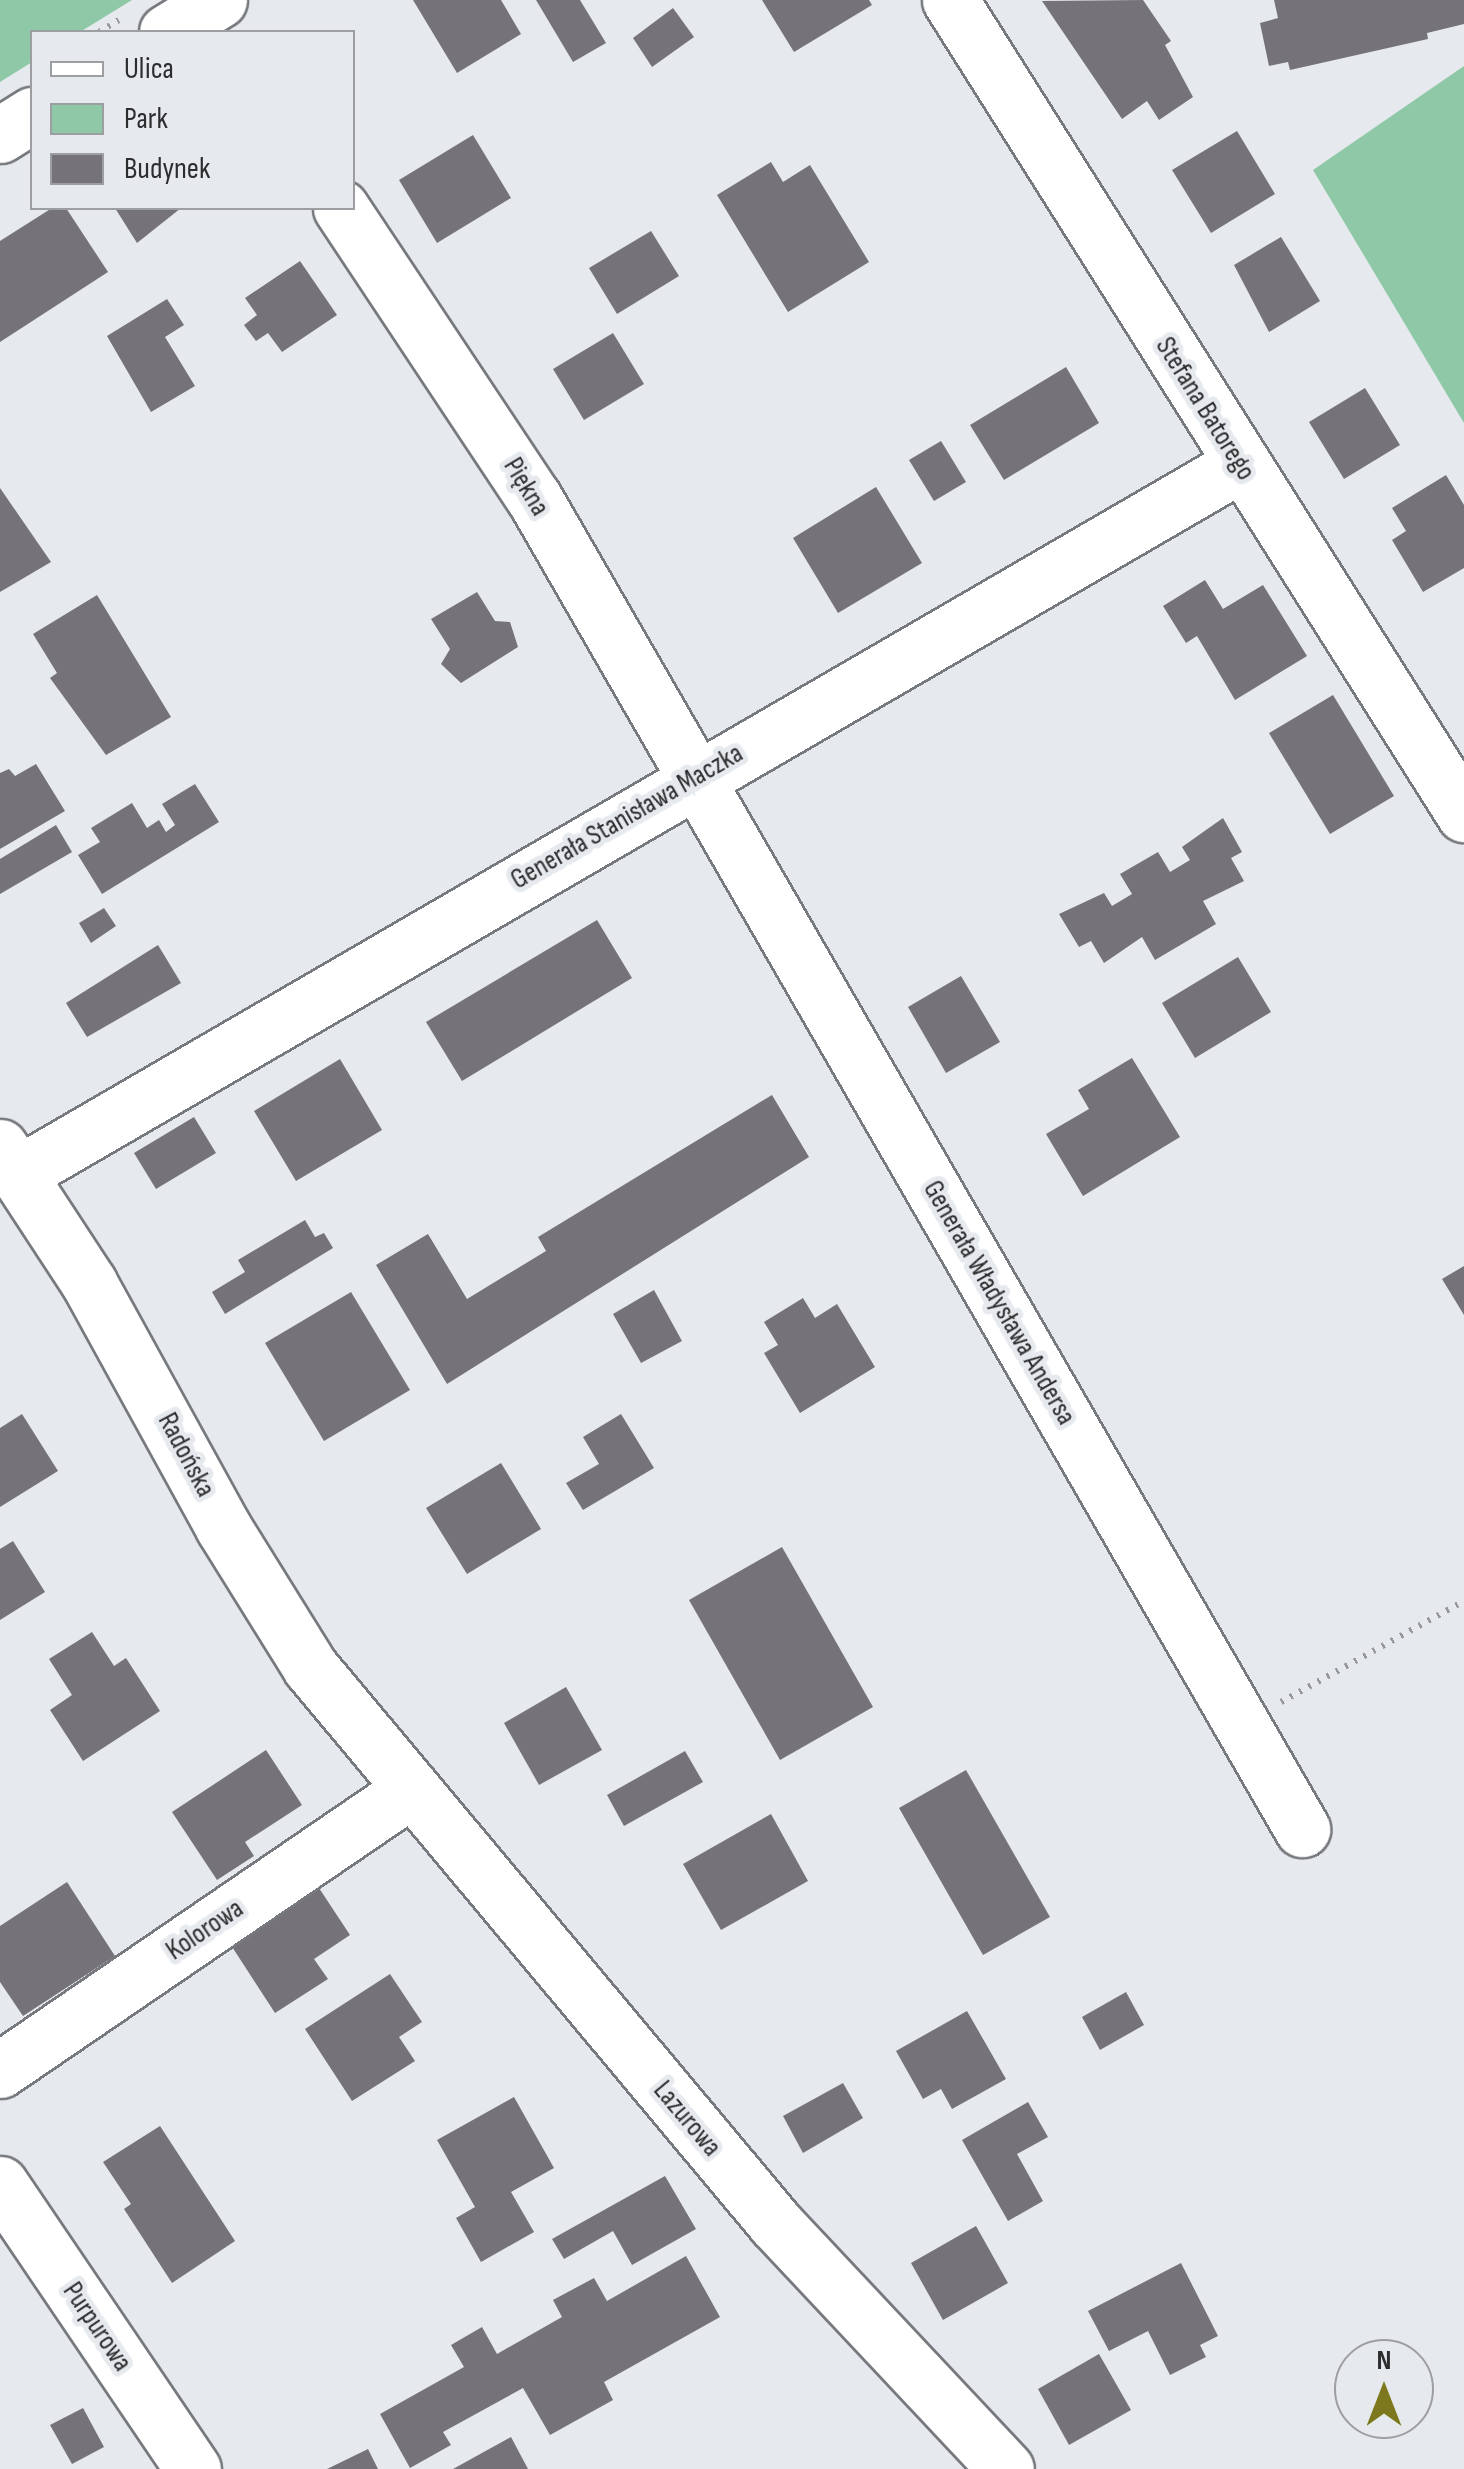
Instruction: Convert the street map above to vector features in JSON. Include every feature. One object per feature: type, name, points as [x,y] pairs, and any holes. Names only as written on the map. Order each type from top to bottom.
[{"type":"street","name":"Stefana Batorego","points":[[950,0],[1240,465],[1464,814]]},
{"type":"street","points":[[0,135],[30,116]]},
{"type":"street","name":"Piękna","points":[[342,210],[534,498],[691,779]]},
{"type":"street","name":"Generała Stanisława Maczka","points":[[9,1161],[691,779],[1240,465]]},
{"type":"street","name":"Generała Władysława Andersa","points":[[691,779],[1302,1829]]},
{"type":"street","name":"Radońska","points":[[9,1161],[138,1365],[277,1616],[396,1773]]},
{"type":"street","name":"Kolorowa","points":[[0,2070],[396,1773]]},
{"type":"street","name":"Lazurowa","points":[[396,1773],[775,2223],[1006,2469]]},
{"type":"street","name":"Purpurowa","points":[[0,2184],[193,2469]]},
{"type":"path","points":[[110,30],[187,16]]},
{"type":"path","points":[[1242,1724],[1464,1601]]},
{"type":"green space","points":[[0,0],[132,0],[83,30],[30,30],[30,63],[0,82]]},
{"type":"green space","points":[[1464,66],[1464,423],[1313,170]]},
{"type":"building","points":[[413,0],[501,0],[521,34],[457,73]]},
{"type":"building","points":[[536,0],[580,0],[606,43],[573,62]]},
{"type":"building","points":[[762,0],[869,0],[872,5],[794,52]]},
{"type":"building","points":[[1143,0],[1171,41],[1165,45],[1193,97],[1159,120],[1147,101],[1122,119],[1042,1]]},
{"type":"building","points":[[1274,0],[1464,0],[1464,24],[1427,33],[1428,39],[1290,70],[1288,62],[1269,66],[1260,23],[1278,18]]},
{"type":"building","points":[[673,8],[694,37],[652,67],[633,38]]},
{"type":"building","points":[[1237,131],[1275,194],[1211,233],[1172,170]]},
{"type":"building","points":[[473,135],[511,198],[437,243],[399,180]]},
{"type":"building","points":[[771,162],[783,182],[810,165],[869,262],[788,312],[717,195]]},
{"type":"building","points":[[49,210],[67,210],[108,272],[0,342],[0,241]]},
{"type":"building","points":[[116,210],[178,210],[137,243]]},
{"type":"building","points":[[651,231],[679,276],[617,314],[589,268]]},
{"type":"building","points":[[1281,237],[1320,301],[1269,332],[1234,265]]},
{"type":"building","points":[[300,261],[337,315],[282,352],[268,333],[256,341],[244,325],[257,315],[245,298]]},
{"type":"building","points":[[167,299],[184,325],[165,337],[195,386],[151,412],[107,336]]},
{"type":"building","points":[[613,333],[644,384],[584,420],[553,369]]},
{"type":"building","points":[[1066,367],[1099,423],[1004,480],[970,425]]},
{"type":"building","points":[[1365,388],[1400,445],[1344,479],[1309,422]]},
{"type":"building","points":[[941,441],[966,482],[934,501],[909,460]]},
{"type":"building","points":[[1446,475],[1464,505],[1464,568],[1423,592],[1392,540],[1406,531],[1392,508]]},
{"type":"building","points":[[876,487],[922,563],[838,613],[793,538]]},
{"type":"building","points":[[0,488],[51,562],[0,592]]},
{"type":"building","points":[[1205,580],[1223,609],[1263,585],[1307,656],[1235,700],[1197,636],[1186,643],[1163,606]]},
{"type":"building","points":[[477,592],[495,621],[510,622],[518,647],[461,683],[441,664],[450,649],[431,619]]},
{"type":"building","points":[[97,595],[171,717],[106,755],[50,678],[57,673],[33,634]]},
{"type":"building","points":[[1333,695],[1394,796],[1330,834],[1269,733]]},
{"type":"building","points":[[36,764],[65,811],[0,849],[0,773],[9,769],[15,776]]},
{"type":"building","points":[[195,784],[219,822],[102,894],[78,855],[100,842],[91,828],[132,803],[147,828],[159,820],[166,832],[175,825],[162,804]]},
{"type":"building","points":[[1223,818],[1242,852],[1231,858],[1244,881],[1203,901],[1216,924],[1155,960],[1142,937],[1104,963],[1091,941],[1079,947],[1059,914],[1104,893],[1112,906],[1132,894],[1120,874],[1158,852],[1170,872],[1190,860],[1182,847]]},
{"type":"building","points":[[56,825],[72,852],[0,894],[0,859]]},
{"type":"building","points":[[104,908],[116,926],[91,943],[79,923]]},
{"type":"building","points":[[597,920],[632,978],[462,1081],[426,1022]]},
{"type":"building","points":[[158,945],[181,983],[87,1037],[66,1003]]},
{"type":"building","points":[[1238,957],[1271,1012],[1195,1058],[1162,1003]]},
{"type":"building","points":[[961,976],[1000,1042],[946,1073],[908,1007]]},
{"type":"building","points":[[1132,1058],[1180,1137],[1083,1196],[1046,1134],[1089,1109],[1078,1090]]},
{"type":"building","points":[[340,1059],[382,1130],[296,1181],[254,1111]]},
{"type":"building","points":[[772,1095],[809,1157],[447,1384],[376,1265],[428,1234],[467,1299],[546,1251],[538,1237]]},
{"type":"building","points":[[194,1117],[216,1153],[156,1189],[134,1153]]},
{"type":"building","points":[[305,1220],[315,1237],[324,1233],[333,1248],[225,1314],[212,1292],[245,1272],[238,1260]]},
{"type":"building","points":[[1464,1266],[1464,1315],[1442,1279]]},
{"type":"building","points":[[654,1290],[682,1341],[641,1363],[613,1314]]},
{"type":"building","points":[[351,1292],[410,1390],[324,1441],[265,1343]]},
{"type":"building","points":[[803,1298],[815,1318],[837,1304],[875,1367],[800,1413],[764,1353],[778,1345],[764,1322]]},
{"type":"building","points":[[22,1414],[58,1471],[0,1507],[0,1428]]},
{"type":"building","points":[[621,1414],[654,1468],[583,1510],[566,1483],[599,1464],[583,1437]]},
{"type":"building","points":[[501,1463],[541,1529],[467,1574],[426,1508]]},
{"type":"building","points":[[13,1541],[45,1592],[0,1620],[0,1549]]},
{"type":"building","points":[[782,1547],[873,1707],[780,1760],[689,1600]]},
{"type":"building","points":[[92,1632],[114,1666],[126,1658],[160,1711],[83,1761],[50,1710],[72,1695],[49,1659]]},
{"type":"building","points":[[566,1687],[602,1750],[539,1785],[504,1723]]},
{"type":"building","points":[[266,1750],[302,1805],[245,1842],[254,1856],[217,1880],[172,1812]]},
{"type":"building","points":[[685,1751],[703,1782],[624,1826],[607,1795]]},
{"type":"building","points":[[966,1770],[1050,1917],[983,1955],[899,1808]]},
{"type":"building","points":[[771,1814],[808,1881],[721,1930],[683,1864]]},
{"type":"building","points":[[67,1882],[115,1956],[23,2016],[0,1982],[0,1926]]},
{"type":"building","points":[[319,1888],[350,1935],[314,1959],[328,1979],[275,2013],[225,1936],[272,1905],[278,1915]]},
{"type":"building","points":[[390,1974],[422,2022],[399,2037],[415,2061],[352,2101],[305,2029]]},
{"type":"building","points":[[1126,1992],[1144,2025],[1100,2050],[1082,2017]]},
{"type":"building","points":[[967,2011],[1006,2079],[952,2109],[941,2089],[923,2099],[896,2051]]},
{"type":"building","points":[[843,2083],[863,2118],[803,2153],[783,2116]]},
{"type":"building","points":[[514,2097],[554,2168],[511,2192],[534,2232],[481,2262],[456,2218],[475,2207],[437,2140]]},
{"type":"building","points":[[1028,2102],[1048,2137],[1017,2154],[1043,2201],[1008,2221],[962,2140]]},
{"type":"building","points":[[160,2126],[235,2241],[172,2283],[124,2209],[131,2204],[103,2162]]},
{"type":"building","points":[[665,2176],[696,2229],[632,2265],[613,2231],[564,2259],[552,2239]]},
{"type":"building","points":[[976,2226],[1008,2283],[943,2320],[911,2263]]},
{"type":"building","points":[[686,2256],[720,2317],[604,2382],[613,2400],[550,2435],[523,2388],[443,2432],[451,2445],[410,2468],[380,2414],[464,2367],[451,2345],[482,2327],[497,2354],[562,2317],[553,2300],[594,2278],[607,2301]]},
{"type":"building","points":[[1181,2263],[1218,2336],[1200,2345],[1206,2357],[1170,2375],[1148,2331],[1109,2351],[1088,2311]]},
{"type":"building","points":[[1099,2354],[1131,2410],[1069,2445],[1038,2389]]},
{"type":"building","points":[[83,2408],[104,2447],[72,2464],[50,2425]]},
{"type":"building","points":[[511,2437],[528,2469],[453,2469]]},
{"type":"building","points":[[368,2449],[378,2469],[327,2469]]}]
